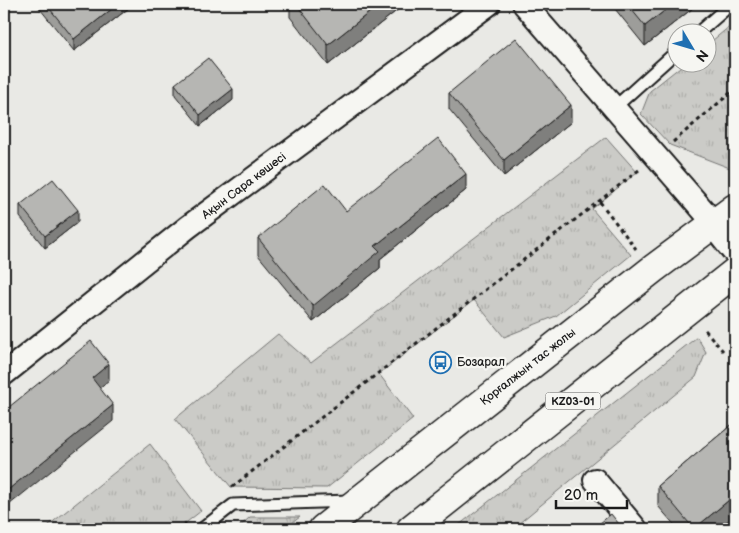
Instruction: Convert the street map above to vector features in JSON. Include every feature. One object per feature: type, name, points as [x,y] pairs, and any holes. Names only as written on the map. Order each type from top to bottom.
[{"type":"main road","points":[[725,216],[735,249]]},
{"type":"main road","name":"Қорғалжын тас жолы","points":[[323,529],[653,269],[725,216]]},
{"type":"main road","name":"KZ03-01","points":[[412,529],[735,272]]},
{"type":"street","name":"Ақын Сара көшесі","points":[[4,374],[188,227],[489,4]]},
{"type":"street","points":[[524,4],[614,108],[725,216]]},
{"type":"street","points":[[595,480],[636,529]]},
{"type":"lane","points":[[710,22],[731,4]]},
{"type":"lane","points":[[614,108],[666,61]]},
{"type":"lane","points":[[202,529],[233,505],[358,501]]},
{"type":"path","points":[[225,492],[600,202],[641,255]]},
{"type":"path","points":[[706,330],[723,351]]},
{"type":"path","points":[[178,529],[193,517]]},
{"type":"green space","points":[[735,22],[735,170],[670,145],[641,114],[650,91],[674,72],[716,72],[716,38]]},
{"type":"green space","points":[[606,137],[637,172],[592,209],[631,255],[556,316],[504,337],[474,300],[379,374],[413,419],[327,488],[231,487],[175,419],[278,334],[311,363]]},
{"type":"green space","points":[[697,337],[706,352],[696,377],[512,529],[454,529]]},
{"type":"green space","points":[[150,444],[201,511],[178,529],[44,529]]},
{"type":"green space","points":[[250,517],[300,517],[284,529],[237,529]]},
{"type":"building","points":[[46,4],[118,4],[74,39]]},
{"type":"building","points":[[296,4],[380,4],[328,45]]},
{"type":"building","points":[[627,4],[673,4],[645,26]]},
{"type":"building","points":[[516,38],[571,105],[504,160],[449,93]]},
{"type":"building","points":[[208,58],[233,89],[200,115],[175,84]]},
{"type":"building","points":[[438,138],[466,174],[375,246],[380,251],[313,306],[258,238],[325,184],[346,211]]},
{"type":"building","points":[[53,179],[78,210],[45,236],[20,205]]},
{"type":"building","points":[[91,341],[109,364],[92,378],[113,405],[4,493],[4,411]]},
{"type":"building","points":[[735,422],[735,495],[694,529],[658,486]]},
{"type":"building","points":[[611,514],[623,529],[593,529]]},
{"type":"place","name":"Бозарал","points":[[441,362]]}]
